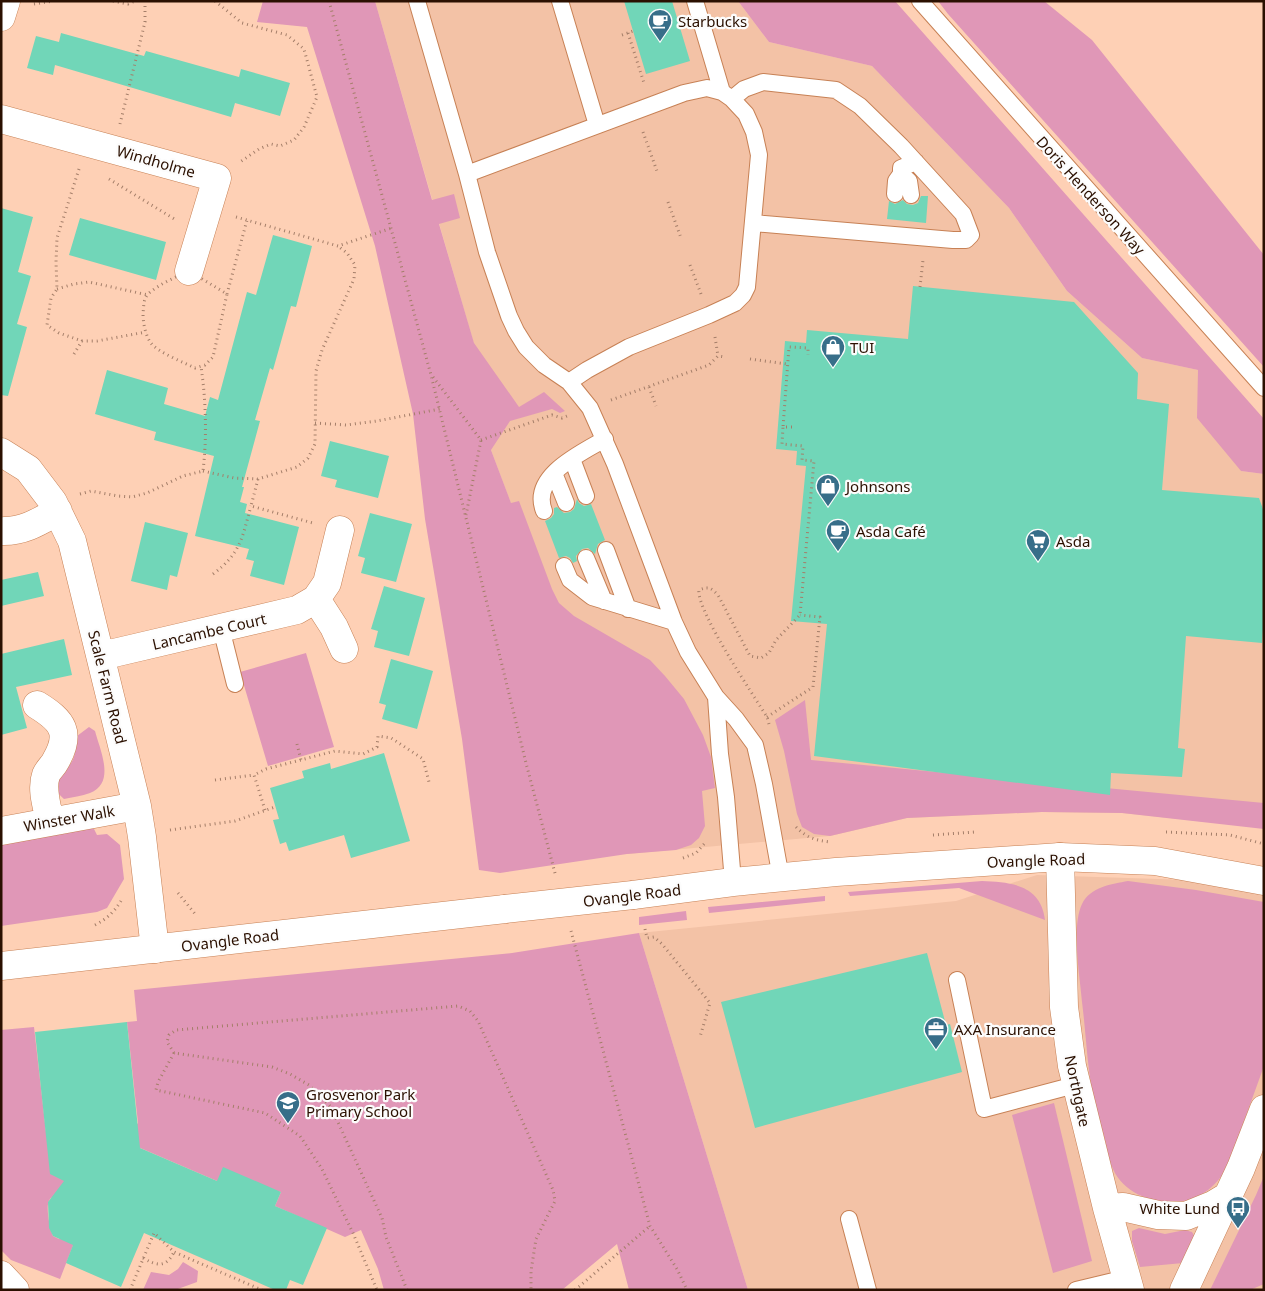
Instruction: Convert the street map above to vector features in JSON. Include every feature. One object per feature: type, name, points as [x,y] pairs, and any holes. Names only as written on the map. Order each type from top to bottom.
[{"type":"street","points":[[1,18],[6,1]]},
{"type":"street","name":"Windholme","points":[[1,119],[217,178]]},
{"type":"street","points":[[189,271],[217,178]]},
{"type":"street","name":"Scale Farm Road","points":[[1,452],[28,468],[55,506],[72,541],[138,806],[155,949]]},
{"type":"street","points":[[4,532],[17,531],[32,526],[55,506]]},
{"type":"street","points":[[340,530],[327,583],[316,600],[334,627],[344,649]]},
{"type":"street","name":"Lancambe Court","points":[[101,656],[297,610],[316,600]]},
{"type":"street","points":[[37,705],[53,715],[64,730],[63,746],[46,774],[44,789],[50,821]]},
{"type":"street","name":"Winster Walk","points":[[1,831],[138,806]]},
{"type":"street","name":"Ovangle Road","points":[[1,966],[633,895],[733,882],[836,872],[1060,856],[1155,862],[1264,881]]},
{"type":"street","name":"Northgate","points":[[1060,856],[1065,1015],[1075,1085],[1128,1284]]},
{"type":"street","points":[[1184,1290],[1242,1168],[1263,1113]]},
{"type":"street","points":[[1107,1208],[1123,1207],[1158,1215],[1186,1216],[1213,1205],[1228,1196]]},
{"type":"street","points":[[1,1275],[15,1290]]},
{"type":"lane","points":[[417,1],[467,174],[487,252],[516,331],[526,347],[544,365],[570,382],[590,408],[605,439],[674,622],[688,652],[716,696],[755,745],[781,878]]},
{"type":"lane","points":[[560,1],[597,126]]},
{"type":"lane","points":[[695,1],[727,95]]},
{"type":"lane","name":"Doris Henderson Way","points":[[920,1],[1264,388]]},
{"type":"lane","points":[[727,95],[763,82],[836,90],[860,106],[906,168],[963,214],[971,235],[966,240],[953,240],[901,228],[754,223]]},
{"type":"lane","points":[[467,174],[684,93],[708,88],[727,95],[746,114],[754,132],[759,155],[747,287],[743,295],[735,303],[709,315],[629,347],[587,370],[570,382]]},
{"type":"lane","points":[[903,194],[909,181],[906,168]]},
{"type":"lane","points":[[544,512],[541,504],[542,488],[554,473],[572,459],[605,439]]},
{"type":"lane","points":[[572,459],[586,496]]},
{"type":"lane","points":[[554,473],[566,504]]},
{"type":"lane","points":[[606,550],[628,609]]},
{"type":"lane","points":[[586,558],[604,601]]},
{"type":"lane","points":[[564,566],[570,580],[592,597],[674,622]]},
{"type":"lane","points":[[222,628],[235,684]]},
{"type":"lane","points":[[716,696],[733,882]]},
{"type":"lane","points":[[957,980],[984,1109],[1075,1085]]},
{"type":"lane","points":[[849,1219],[868,1290]]},
{"type":"lane","points":[[1076,1290],[1128,1284]]},
{"type":"path","points":[[113,1],[128,4],[135,1]]},
{"type":"path","points":[[113,149],[145,22],[145,1]]},
{"type":"path","points":[[215,1],[242,23],[287,35],[304,49],[317,97],[304,127],[294,140],[280,146],[271,144],[259,149],[217,178]]},
{"type":"path","points":[[329,1],[440,409],[465,518],[557,879]]},
{"type":"path","points":[[622,35],[633,31]]},
{"type":"path","points":[[628,33],[645,86]]},
{"type":"path","points":[[641,127],[658,174]]},
{"type":"path","points":[[88,142],[57,238],[57,289],[51,298],[47,325],[58,333],[82,341],[97,341],[146,332]]},
{"type":"path","points":[[104,177],[200,235]]},
{"type":"path","points":[[668,202],[682,238]]},
{"type":"path","points":[[55,506],[91,491],[132,497],[147,493],[183,476],[203,471],[234,478],[258,479],[297,467],[308,458],[315,444],[314,399],[316,371],[322,350],[354,279],[355,265],[347,253],[338,246],[209,208]]},
{"type":"path","points":[[226,294],[189,271],[160,286],[148,295],[144,302],[143,317],[151,344],[173,358],[195,368],[213,357],[226,294],[247,220]]},
{"type":"path","points":[[338,246],[392,228]]},
{"type":"path","points":[[920,287],[924,251]]},
{"type":"path","points":[[690,264],[704,300]]},
{"type":"path","points":[[57,289],[89,282],[148,295]]},
{"type":"path","points":[[714,331],[718,356]]},
{"type":"path","points":[[74,354],[82,341]]},
{"type":"path","points":[[770,725],[706,616],[698,595],[699,590],[707,587],[711,588],[718,595],[750,656],[761,658],[769,653],[776,640],[800,615],[814,462],[802,460],[804,446],[782,444],[789,347],[808,348],[808,354]]},
{"type":"path","points":[[718,356],[725,357]]},
{"type":"path","points":[[614,400],[709,365],[718,356]]},
{"type":"path","points":[[750,360],[787,364]]},
{"type":"path","points":[[201,366],[204,391],[205,457],[203,471]]},
{"type":"path","points":[[431,375],[481,440],[465,518]]},
{"type":"path","points":[[649,387],[656,406]]},
{"type":"path","points":[[315,423],[346,425],[440,409]]},
{"type":"path","points":[[481,440],[552,415],[562,418],[569,415]]},
{"type":"path","points":[[783,427],[792,427]]},
{"type":"path","points":[[213,574],[226,564],[240,545],[258,479]]},
{"type":"path","points":[[250,506],[340,530]]},
{"type":"path","points":[[767,717],[813,687],[820,618],[800,615]]},
{"type":"path","points":[[215,780],[254,775],[266,768],[335,751],[363,754],[377,747],[378,736],[392,738],[423,759],[429,782]]},
{"type":"path","points":[[297,744],[301,760]]},
{"type":"path","points":[[363,754],[364,759]]},
{"type":"path","points":[[254,775],[265,810]]},
{"type":"path","points":[[142,837],[187,827],[235,821],[275,807]]},
{"type":"path","points":[[676,860],[696,853],[709,837]]},
{"type":"path","points":[[90,928],[105,920],[116,909],[124,895]]},
{"type":"path","points":[[570,927],[650,1226],[677,1269],[687,1290]]},
{"type":"path","points":[[645,929],[647,938],[654,937],[662,944],[710,1003],[700,1037]]},
{"type":"path","points":[[407,1290],[386,1236],[382,1218],[331,1106],[310,1085],[272,1067],[174,1053],[167,1042],[169,1035],[176,1030],[458,1006],[470,1011],[478,1021],[553,1190],[555,1201],[536,1239],[531,1272],[531,1290]]},
{"type":"path","points":[[174,1053],[158,1082],[156,1090],[265,1112],[300,1136],[322,1169],[354,1233],[377,1290]]},
{"type":"path","points":[[575,1290],[650,1226]]},
{"type":"path","points":[[130,1290],[154,1233],[174,1252],[262,1290]]},
{"type":"path","points":[[144,1258],[154,1264],[163,1264],[170,1260],[174,1252]]},
{"type":"shaded area","points":[[263,1],[375,1],[432,200],[454,194],[460,218],[439,224],[474,343],[519,407],[544,392],[565,411],[560,413],[552,409],[510,421],[491,450],[511,503],[519,501],[559,603],[574,616],[650,660],[684,699],[703,735],[711,757],[715,788],[702,791],[705,826],[699,838],[691,845],[676,850],[627,854],[500,873],[479,870],[462,739],[425,519],[413,414],[375,246],[307,27],[257,22]]},
{"type":"shaded area","points":[[375,1],[738,1],[769,42],[872,66],[1009,208],[1067,291],[1142,358],[1198,370],[1241,471],[1264,474],[1264,828],[1122,813],[1042,812],[907,818],[830,836],[627,854],[596,730],[491,450],[480,365]]},
{"type":"shaded area","points":[[738,1],[895,1],[1264,419],[1264,474],[1241,471],[1197,418],[1198,370],[1142,358],[1067,291],[1009,208],[872,66],[769,42]]},
{"type":"shaded area","points":[[938,1],[1044,1],[1092,40],[1264,255],[1264,367],[948,14]]},
{"type":"shaded area","points":[[306,653],[334,747],[268,766],[240,672]]},
{"type":"shaded area","points":[[805,700],[811,760],[1264,803],[1264,829],[1122,813],[1042,812],[907,818],[830,836],[814,834],[802,827],[797,814],[784,751],[775,720]]},
{"type":"shaded area","points":[[89,727],[95,731],[102,756],[104,774],[102,782],[98,788],[90,793],[64,799],[56,788],[57,780],[73,760],[77,736]]},
{"type":"shaded area","points":[[93,827],[97,835],[107,834],[120,845],[124,879],[107,908],[97,912],[1,926],[1,845]]},
{"type":"shaded area","points":[[1037,875],[1219,881],[1264,890],[1264,1290],[748,1290],[639,933],[956,901]]},
{"type":"shaded area","points":[[982,881],[1004,883],[1023,888],[1038,899],[1045,920],[959,888],[850,896],[848,892]]},
{"type":"shaded area","points":[[1128,881],[1264,902],[1264,1066],[1227,1168],[1211,1188],[1190,1200],[1164,1202],[1146,1198],[1123,1184],[1117,1177],[1110,1161],[1094,1101],[1077,952],[1077,925],[1082,904],[1090,894],[1102,887]]},
{"type":"shaded area","points":[[825,896],[825,901],[709,913],[708,907]]},
{"type":"shaded area","points":[[686,911],[687,920],[639,925],[639,917]]},
{"type":"shaded area","name":"Grosvenor Park Primary School","points":[[639,933],[748,1290],[629,1290],[617,1244],[562,1290],[384,1290],[378,1269],[361,1230],[345,1237],[275,1206],[281,1192],[217,1181],[124,1141],[138,1123],[127,1022],[137,1021],[134,990],[512,953]]},
{"type":"shaded area","points":[[34,1027],[46,1132],[76,1187],[51,1198],[49,1201],[48,1216],[50,1228],[53,1236],[59,1239],[81,1225],[60,1279],[11,1260],[1,1250],[1,1030]]},
{"type":"shaded area","points":[[1054,1103],[1092,1261],[1053,1273],[1012,1115]]},
{"type":"shaded area","points":[[1264,1176],[1264,1284],[1250,1290],[1210,1290],[1256,1195]]},
{"type":"shaded area","points":[[1139,1228],[1165,1234],[1185,1230],[1192,1232],[1195,1237],[1183,1263],[1140,1267],[1132,1241],[1132,1231]]},
{"type":"shaded area","points":[[183,1262],[198,1271],[197,1282],[175,1290],[143,1290],[151,1272],[169,1275],[178,1269]]},
{"type":"building","name":"Starbucks","points":[[624,1],[672,1],[690,61],[646,74]]},
{"type":"building","points":[[61,33],[144,56],[146,51],[239,77],[241,69],[290,83],[280,116],[235,103],[231,117],[55,65],[53,75],[27,68],[36,36],[59,42]]},
{"type":"building","points":[[921,196],[928,196],[926,223],[887,219],[889,201],[895,204],[903,200],[907,204],[913,205],[918,203]]},
{"type":"building","points":[[1,208],[33,217],[18,272],[31,276],[17,324],[27,327],[8,396],[1,395]]},
{"type":"building","points":[[80,218],[166,242],[156,280],[69,255]]},
{"type":"building","points":[[273,235],[312,246],[296,307],[291,306],[273,370],[270,368],[255,420],[260,421],[242,487],[244,487],[240,502],[247,504],[245,513],[299,527],[284,585],[250,576],[254,561],[246,559],[249,549],[195,536],[214,456],[154,440],[156,432],[95,414],[107,370],[168,388],[164,404],[205,416],[210,397],[218,400],[247,292],[256,295]]},
{"type":"building","name":"Asda","points":[[913,286],[1074,302],[1138,373],[1137,399],[1169,404],[1162,490],[1259,498],[1264,512],[1264,617],[1262,643],[1186,636],[1178,748],[1185,749],[1182,777],[1111,773],[1110,795],[814,756],[827,624],[791,621],[806,466],[796,465],[797,451],[776,449],[785,341],[806,343],[807,330],[908,339]]},
{"type":"building","points":[[330,441],[389,456],[378,498],[335,487],[337,480],[321,476]]},
{"type":"building","points":[[577,499],[584,506],[591,504],[605,540],[598,544],[595,554],[588,548],[582,549],[576,556],[577,561],[573,563],[566,556],[559,558],[545,521],[554,514],[554,508],[557,507],[564,513],[570,512],[574,509]]},
{"type":"building","points":[[370,513],[412,524],[396,582],[361,573],[365,558],[358,556]]},
{"type":"building","points":[[145,522],[188,533],[177,577],[170,575],[167,590],[131,581]]},
{"type":"building","points":[[38,572],[44,596],[1,606],[1,580]]},
{"type":"building","points":[[384,586],[425,598],[409,656],[374,647],[378,631],[371,629]]},
{"type":"building","points":[[64,639],[72,675],[16,687],[27,728],[1,735],[1,654]]},
{"type":"building","points":[[391,659],[433,671],[417,729],[382,719],[386,705],[379,703]]},
{"type":"building","points":[[384,753],[410,841],[351,858],[344,835],[289,851],[286,842],[280,844],[273,820],[279,819],[270,788],[304,778],[302,771],[330,763],[331,769]]},
{"type":"building","points":[[927,953],[946,1025],[950,1024],[962,1072],[755,1128],[721,1002]]},
{"type":"building","points":[[127,1022],[140,1148],[217,1181],[223,1167],[281,1192],[275,1206],[327,1228],[303,1285],[290,1280],[286,1290],[275,1290],[144,1233],[121,1287],[66,1263],[73,1245],[53,1236],[49,1228],[48,1202],[64,1181],[50,1174],[35,1032]]},
{"type":"place","name":"Starbucks","points":[[660,42]]},
{"type":"place","name":"TUI","points":[[833,368]]},
{"type":"place","name":"Johnsons","points":[[828,507]]},
{"type":"place","name":"Asda Café","points":[[838,552]]},
{"type":"place","name":"Asda","points":[[1038,562]]},
{"type":"place","name":"AXA Insurance","points":[[936,1050]]},
{"type":"place","name":"Grosvenor Park Primary School","points":[[288,1124]]},
{"type":"place","name":"White Lund","points":[[1238,1229]]}]
